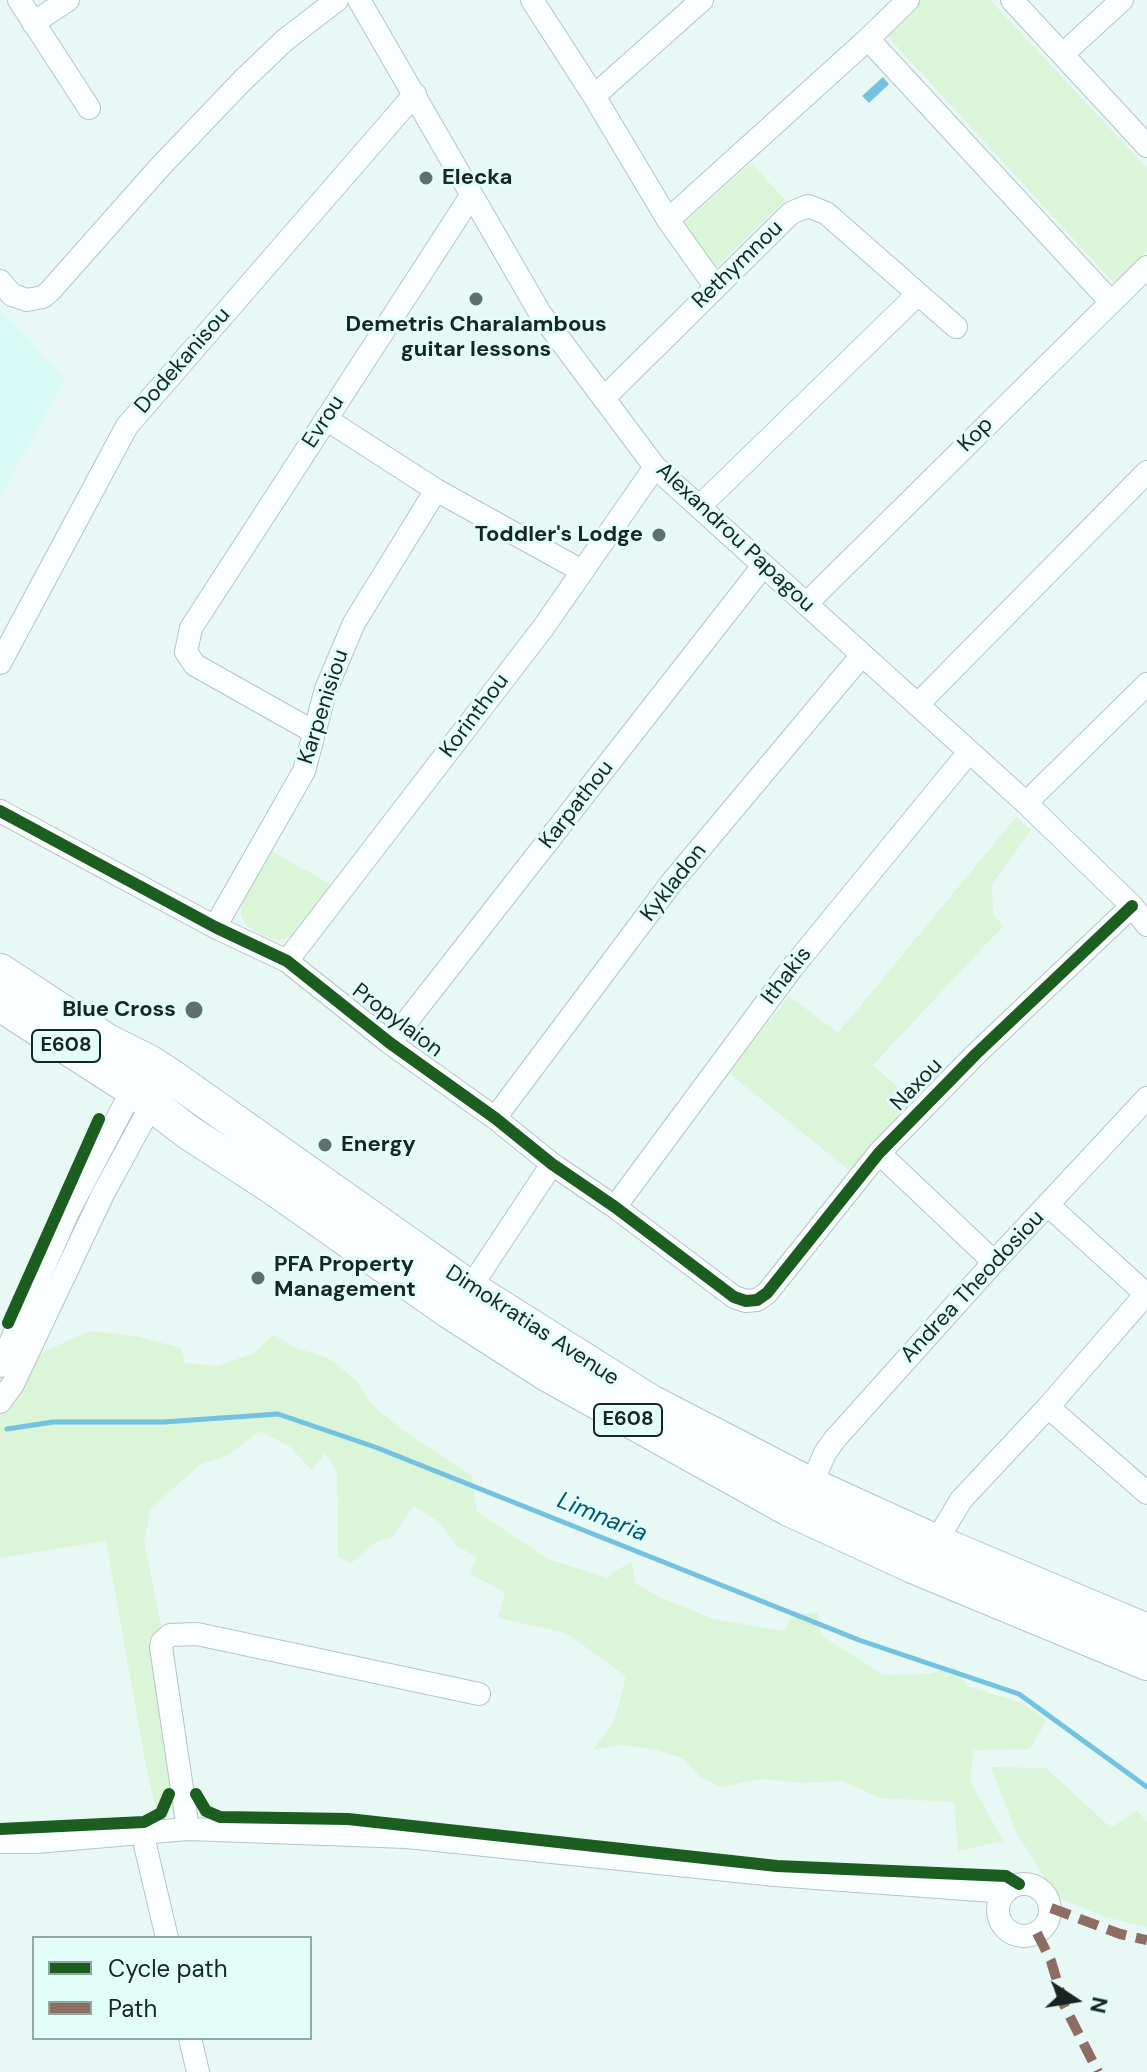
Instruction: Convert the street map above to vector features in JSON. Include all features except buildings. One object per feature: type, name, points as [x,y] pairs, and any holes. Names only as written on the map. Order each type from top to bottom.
[{"type":"highway","name":"Dimokratias Avenue","points":[[0,971],[107,1041],[150,1082],[188,1132],[274,1188],[449,1311],[547,1374],[789,1509],[913,1566],[1147,1663]]},
{"type":"highway","name":"Dimokratias Avenue","points":[[0,1004],[150,1082],[649,1401],[811,1485],[936,1542],[1147,1631]]},
{"type":"street","points":[[19,0],[89,108]]},
{"type":"street","points":[[33,23],[68,0]]},
{"type":"street","points":[[0,281],[12,295],[27,300],[43,297],[242,81],[285,40],[337,0]]},
{"type":"street","name":"Alexandrou Papagou","points":[[359,0],[540,313],[655,467],[1026,803],[1132,906],[1147,925]]},
{"type":"street","points":[[532,0],[668,220],[715,286]]},
{"type":"street","points":[[594,96],[702,0]]},
{"type":"street","points":[[668,220],[908,0]]},
{"type":"street","points":[[1012,0],[1147,146]]},
{"type":"street","points":[[1063,54],[1122,0]]},
{"type":"street","points":[[868,39],[1111,302]]},
{"type":"street","name":"Dodekanisou","points":[[0,663],[7,630],[127,426],[415,94]]},
{"type":"street","name":"Evrou","points":[[314,732],[195,665],[186,652],[191,628],[471,196]]},
{"type":"street","name":"Rethymnou","points":[[604,398],[791,213],[808,206],[826,213],[956,327]]},
{"type":"street","name":"Kop","points":[[806,604],[1147,267]]},
{"type":"street","points":[[699,507],[917,295]]},
{"type":"street","points":[[326,419],[436,490],[582,571]]},
{"type":"street","name":"Korinthou","points":[[287,961],[533,641],[655,467]]},
{"type":"street","points":[[917,705],[1147,472]]},
{"type":"street","name":"Karpenisiou","points":[[215,927],[304,771],[330,678],[354,623],[436,490]]},
{"type":"street","name":"Karpathou","points":[[390,1043],[763,566]]},
{"type":"street","name":"Kykladon","points":[[495,1118],[672,882],[862,655]]},
{"type":"street","points":[[1026,803],[1143,697]]},
{"type":"street","name":"Ithakis","points":[[615,1207],[792,968],[969,752]]},
{"type":"street","name":"Propylaion","points":[[0,811],[215,927],[287,961],[390,1043],[495,1118],[552,1164],[615,1207],[734,1297],[746,1301]]},
{"type":"street","name":"Naxou","points":[[746,1301],[757,1300],[778,1282],[879,1153],[976,1054],[1132,906]]},
{"type":"street","points":[[0,1366],[69,1210],[150,1082]]},
{"type":"street","points":[[0,1402],[13,1384],[103,1194],[150,1082]]},
{"type":"street","name":"Andrea Theodosiou","points":[[811,1485],[835,1439],[1147,1098]]},
{"type":"street","points":[[879,1153],[994,1262]]},
{"type":"street","points":[[470,1288],[552,1164]]},
{"type":"street","points":[[936,1542],[961,1500],[1147,1294],[1048,1205]]},
{"type":"street","points":[[1048,1407],[1147,1493]]},
{"type":"street","points":[[188,1829],[161,1647],[170,1635],[197,1634],[479,1694]]},
{"type":"street","points":[[0,1842],[36,1842],[188,1829],[407,1837],[775,1875],[1006,1892]]},
{"type":"street","points":[[142,1832],[167,1936]]},
{"type":"street","points":[[0,1853],[36,1842]]},
{"type":"street","points":[[190,2040],[198,2072]]},
{"type":"shaded area","points":[[917,0],[990,0],[1147,168],[1147,251],[1114,283],[884,32]]},
{"type":"shaded area","points":[[751,163],[785,200],[714,270],[684,223]]},
{"type":"shaded area","points":[[0,310],[65,378],[0,498]]},
{"type":"shaded area","points":[[1016,817],[1031,830],[992,884],[993,914],[1003,926],[873,1065],[914,1102],[850,1171],[729,1073],[789,996],[838,1033]]},
{"type":"shaded area","points":[[271,851],[332,885],[293,936],[278,940],[261,935],[247,926],[241,916],[241,905]]},
{"type":"shaded area","points":[[91,1331],[135,1336],[181,1348],[185,1363],[218,1366],[252,1354],[274,1335],[296,1348],[328,1358],[356,1380],[372,1405],[401,1429],[472,1476],[477,1512],[548,1559],[608,1578],[632,1562],[635,1583],[659,1597],[714,1619],[784,1631],[790,1618],[817,1612],[822,1636],[883,1675],[929,1674],[954,1666],[968,1687],[1029,1707],[1046,1721],[1030,1749],[974,1750],[970,1780],[1003,1841],[958,1851],[954,1802],[880,1798],[843,1781],[801,1783],[760,1779],[722,1787],[701,1778],[682,1758],[656,1750],[621,1745],[593,1750],[614,1722],[626,1676],[566,1633],[498,1618],[505,1592],[470,1574],[477,1557],[457,1546],[439,1522],[414,1506],[392,1537],[376,1542],[351,1563],[338,1557],[337,1472],[325,1453],[312,1470],[289,1446],[260,1431],[227,1456],[201,1464],[151,1508],[144,1541],[197,1804],[156,1810],[106,1541],[0,1558],[0,1377],[51,1348]]},
{"type":"shaded area","points":[[991,1767],[1046,1768],[1111,1828],[1137,1810],[1147,1823],[1147,1927],[1105,1917],[1057,1897],[1016,1832]]},
{"type":"water","points":[[883,77],[889,84],[869,103],[862,96]]},
{"type":"waterway","name":"Limnaria","points":[[7,1429],[53,1422],[164,1422],[278,1414],[375,1447],[859,1640],[1019,1694],[1147,1787]]},
{"type":"marked path","points":[[1051,1908],[1120,1934],[1147,1940]]},
{"type":"marked path","points":[[1037,1933],[1051,1961],[1064,2005],[1098,2072]]},
{"type":"cycle path","points":[[0,811],[215,927],[287,961],[390,1043],[495,1118],[552,1164],[615,1207],[734,1297],[746,1301],[757,1300],[767,1293],[879,1153],[976,1054],[1132,906]]},
{"type":"cycle path","points":[[8,1323],[99,1119]]},
{"type":"cycle path","points":[[0,1829],[144,1822],[161,1813],[169,1794]]},
{"type":"cycle path","points":[[196,1794],[206,1811],[220,1817],[348,1819],[777,1866],[1006,1876],[1019,1884]]},
{"type":"place","name":"Elecka","points":[[426,178]]},
{"type":"place","name":"Demetris Charalambous guitar lessons","points":[[476,299]]},
{"type":"place","name":"Toddler's Lodge","points":[[659,535]]},
{"type":"place","name":"Blue Cross","points":[[194,1010]]},
{"type":"place","name":"Energy","points":[[325,1145]]},
{"type":"place","name":"PFA Property Management","points":[[258,1278]]}]
